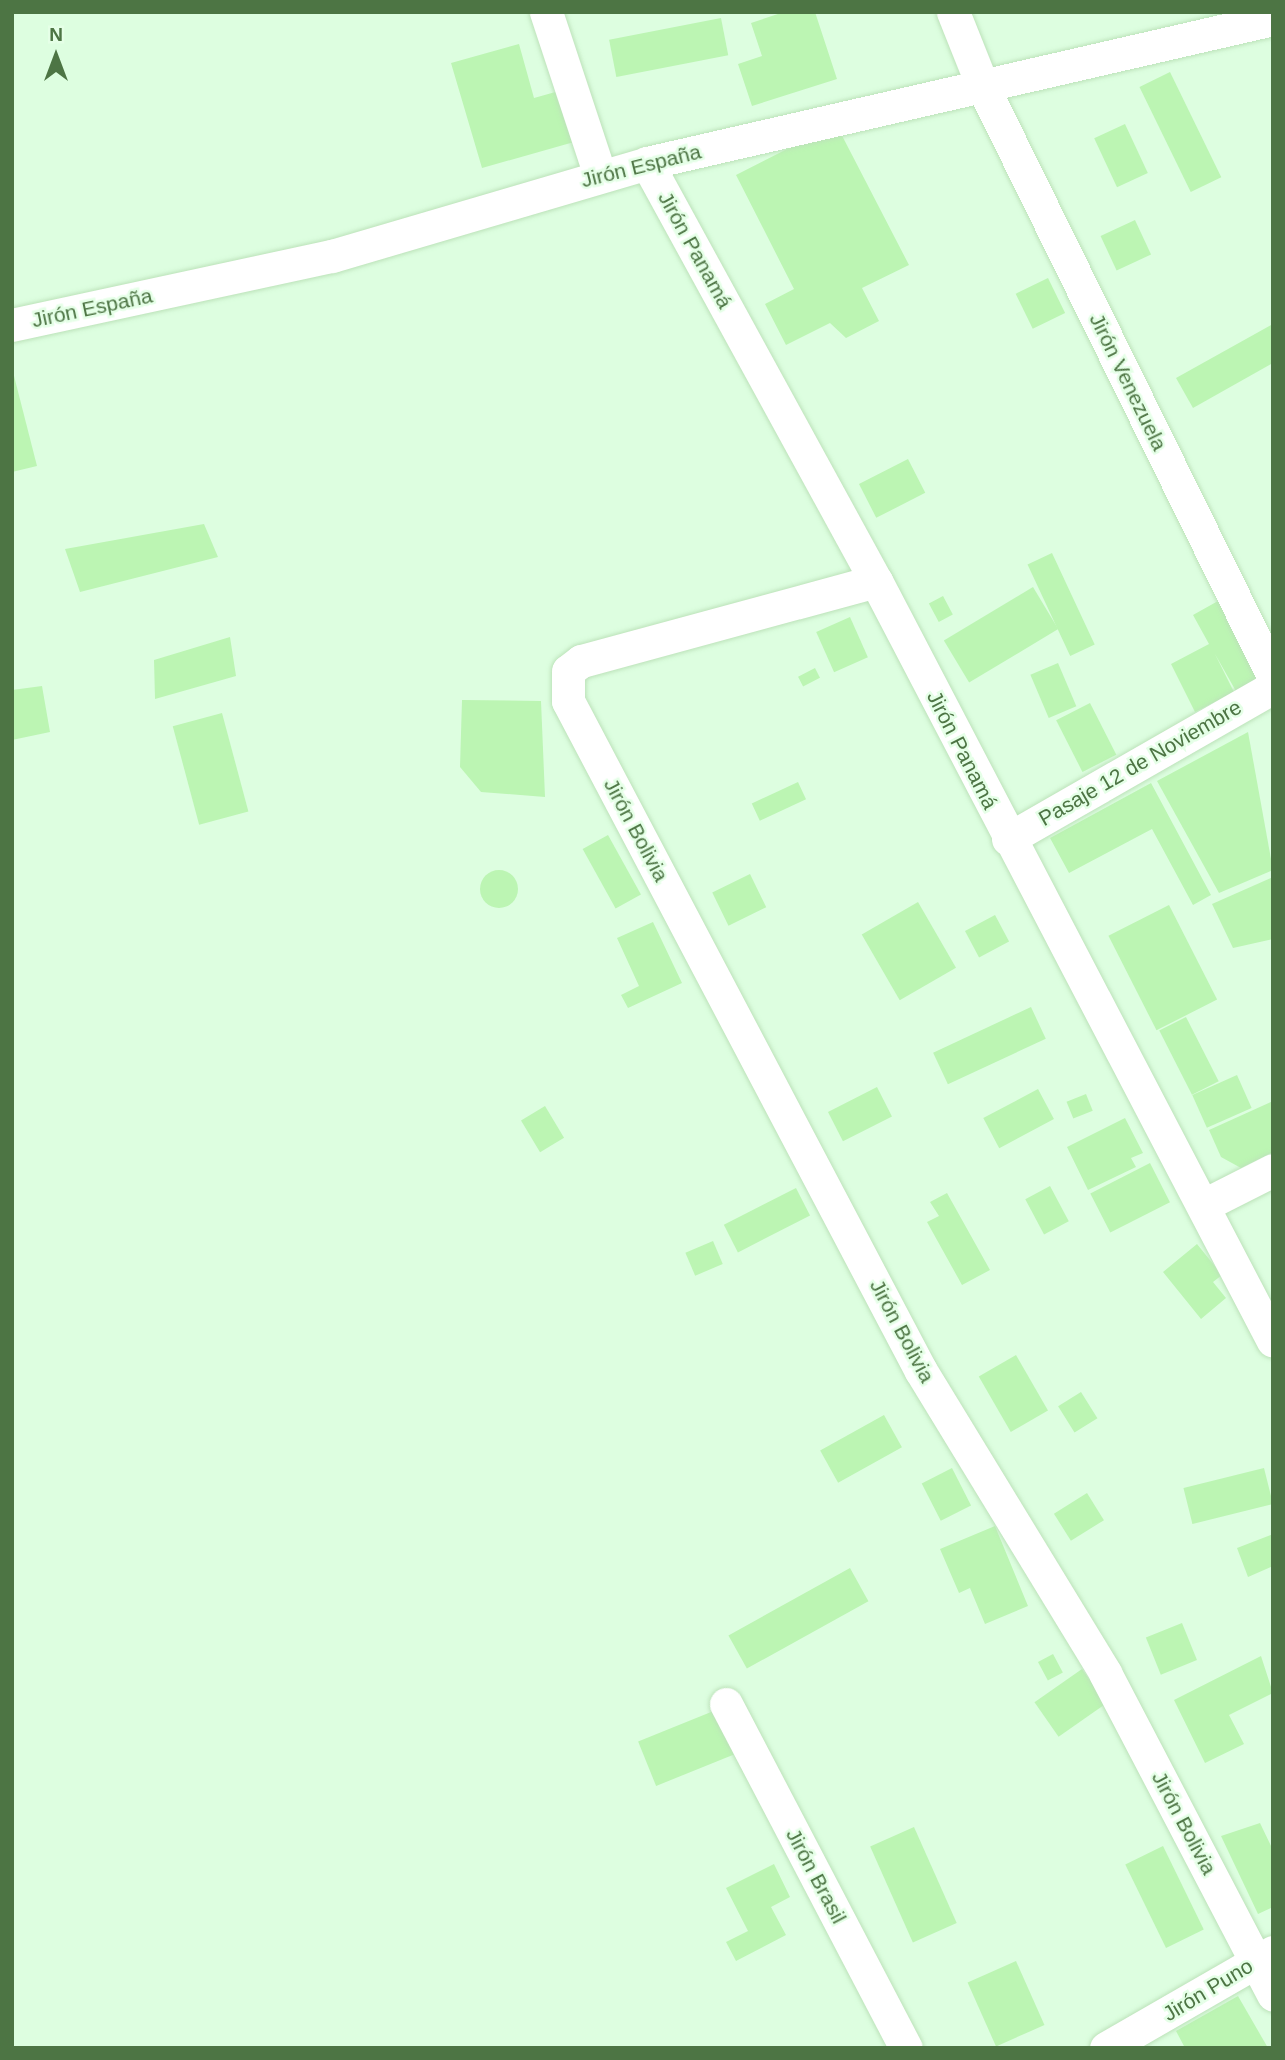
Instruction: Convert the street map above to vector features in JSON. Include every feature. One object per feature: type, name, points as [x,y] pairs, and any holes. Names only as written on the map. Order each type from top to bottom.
[{"type":"street","points":[[546,12],[600,175]]},
{"type":"street","name":"Jirón Venezuela","points":[[953,12],[983,87],[1273,676]]},
{"type":"street","points":[[1269,12],[1272,19]]},
{"type":"street","name":"Jirón España","points":[[12,325],[332,256],[647,163],[1272,19]]},
{"type":"street","name":"Jirón Panamá","points":[[647,163],[876,581],[1008,839],[1204,1205],[1273,1340]]},
{"type":"street","name":"Jirón Bolivia","points":[[876,581],[581,661],[566,678],[568,701],[921,1371],[1105,1673],[1265,1956],[1273,1995]]},
{"type":"street","name":"Pasaje 12 de Noviembre","points":[[1008,839],[1273,687]]},
{"type":"street","points":[[1204,1205],[1273,1170]]},
{"type":"street","name":"Jirón Brasil","points":[[726,1704],[906,2048]]},
{"type":"street","name":"Jirón Puno","points":[[1106,2048],[1207,1995],[1265,1956]]},
{"type":"building","points":[[784,12],[815,12],[837,79],[752,106],[738,64],[762,56],[751,23]]},
{"type":"building","points":[[721,18],[728,55],[616,77],[609,40]]},
{"type":"building","points":[[519,44],[534,98],[559,91],[574,142],[482,168],[451,63]]},
{"type":"building","points":[[1170,72],[1221,177],[1191,192],[1139,87]]},
{"type":"building","points":[[836,124],[909,265],[862,288],[879,321],[846,338],[830,323],[786,345],[765,304],[794,289],[736,175]]},
{"type":"building","points":[[1125,124],[1148,173],[1117,187],[1094,138]]},
{"type":"building","points":[[1135,220],[1151,254],[1117,270],[1101,236]]},
{"type":"building","points":[[1048,278],[1065,313],[1033,329],[1016,294]]},
{"type":"building","points":[[1273,324],[1273,363],[1193,408],[1176,378]]},
{"type":"building","points":[[12,368],[37,466],[12,472]]},
{"type":"building","points":[[908,459],[925,493],[876,518],[859,484]]},
{"type":"building","points":[[204,524],[218,557],[80,592],[65,549]]},
{"type":"building","points":[[1052,553],[1095,645],[1070,656],[1028,564]]},
{"type":"building","points":[[1033,587],[1058,629],[969,683],[944,641]]},
{"type":"building","points":[[943,596],[953,615],[939,622],[929,604]]},
{"type":"building","points":[[1218,601],[1262,679],[1237,693],[1215,654],[1234,692],[1195,712],[1171,664],[1209,644],[1193,615]]},
{"type":"building","points":[[850,617],[868,657],[834,672],[816,632]]},
{"type":"building","points":[[230,637],[236,676],[155,699],[154,660]]},
{"type":"building","points":[[1058,663],[1076,706],[1049,718],[1030,675]]},
{"type":"building","points":[[815,668],[820,678],[803,686],[798,677]]},
{"type":"building","points":[[42,686],[50,732],[12,740],[12,690]]},
{"type":"building","points":[[462,700],[541,701],[545,797],[481,792],[460,767]]},
{"type":"building","points":[[1090,703],[1116,755],[1082,772],[1056,720]]},
{"type":"building","points":[[222,713],[248,812],[199,825],[173,726]]},
{"type":"building","points":[[1248,732],[1273,870],[1219,893],[1157,781]]},
{"type":"building","points":[[798,782],[806,799],[760,821],[752,804]]},
{"type":"building","points":[[1151,783],[1211,895],[1193,905],[1152,829],[1069,873],[1050,838]]},
{"type":"building","points":[[608,835],[641,894],[616,909],[583,849]]},
{"type":"building","points":[[499,870],[512,876],[518,889],[512,902],[499,908],[486,902],[480,889],[486,876]]},
{"type":"building","points":[[750,874],[766,907],[728,926],[712,892]]},
{"type":"building","points":[[1273,877],[1273,939],[1233,948],[1212,904]]},
{"type":"building","points":[[918,902],[956,968],[900,1000],[862,935]]},
{"type":"building","points":[[1169,905],[1217,999],[1157,1030],[1108,936]]},
{"type":"building","points":[[995,915],[1009,941],[979,957],[965,931]]},
{"type":"building","points":[[653,922],[682,983],[628,1008],[621,995],[639,986],[617,938]]},
{"type":"building","points":[[1031,1007],[1046,1039],[948,1084],[933,1053]]},
{"type":"building","points":[[1186,1017],[1219,1081],[1192,1095],[1159,1031]]},
{"type":"building","points":[[1237,1075],[1252,1108],[1207,1128],[1192,1095]]},
{"type":"building","points":[[877,1087],[892,1116],[843,1141],[828,1112]]},
{"type":"building","points":[[1038,1089],[1054,1119],[999,1148],[983,1118]]},
{"type":"building","points":[[1086,1094],[1093,1111],[1073,1119],[1067,1102]]},
{"type":"building","points":[[1273,1101],[1273,1152],[1241,1168],[1221,1157],[1209,1130]]},
{"type":"building","points":[[545,1106],[564,1138],[540,1152],[521,1120]]},
{"type":"building","points":[[1125,1118],[1143,1153],[1131,1158],[1136,1167],[1088,1190],[1067,1147]]},
{"type":"building","points":[[1150,1163],[1170,1202],[1110,1233],[1090,1193]]},
{"type":"building","points":[[1050,1186],[1069,1221],[1044,1234],[1025,1199]]},
{"type":"building","points":[[796,1188],[810,1216],[738,1252],[724,1225]]},
{"type":"building","points":[[947,1193],[990,1270],[962,1285],[927,1222],[939,1216],[930,1202]]},
{"type":"building","points":[[713,1241],[723,1264],[695,1276],[685,1253]]},
{"type":"building","points":[[1197,1244],[1222,1275],[1213,1282],[1226,1298],[1201,1319],[1163,1272]]},
{"type":"building","points":[[1016,1355],[1048,1410],[1011,1432],[979,1376]]},
{"type":"building","points":[[1081,1392],[1097,1418],[1075,1433],[1058,1406]]},
{"type":"building","points":[[884,1415],[902,1447],[838,1483],[820,1450]]},
{"type":"building","points":[[952,1468],[971,1505],[941,1521],[922,1483]]},
{"type":"building","points":[[1264,1468],[1273,1504],[1192,1524],[1183,1488]]},
{"type":"building","points":[[1087,1493],[1104,1520],[1071,1541],[1054,1514]]},
{"type":"building","points":[[995,1526],[1028,1606],[985,1624],[970,1588],[959,1593],[940,1549]]},
{"type":"building","points":[[1273,1534],[1273,1566],[1248,1577],[1237,1548]]},
{"type":"building","points":[[850,1568],[868,1601],[747,1669],[728,1635]]},
{"type":"building","points":[[1182,1623],[1197,1660],[1161,1675],[1146,1638]]},
{"type":"building","points":[[1053,1654],[1063,1673],[1048,1681],[1038,1662]]},
{"type":"building","points":[[1261,1656],[1273,1693],[1229,1715],[1244,1744],[1205,1763],[1174,1700]]},
{"type":"building","points":[[1082,1669],[1106,1703],[1059,1737],[1034,1702]]},
{"type":"building","points":[[716,1710],[734,1755],[656,1786],[638,1741]]},
{"type":"building","points":[[1260,1823],[1273,1850],[1273,1907],[1258,1914],[1221,1836]]},
{"type":"building","points":[[914,1827],[957,1923],[913,1942],[870,1847]]},
{"type":"building","points":[[1163,1846],[1204,1930],[1166,1948],[1125,1864]]},
{"type":"building","points":[[774,1864],[790,1897],[771,1907],[786,1935],[736,1961],[726,1942],[748,1931],[726,1888]]},
{"type":"building","points":[[1016,1961],[1044,2025],[996,2047],[968,1983]]},
{"type":"building","points":[[1238,1996],[1268,2048],[1185,2048],[1176,2031]]}]
